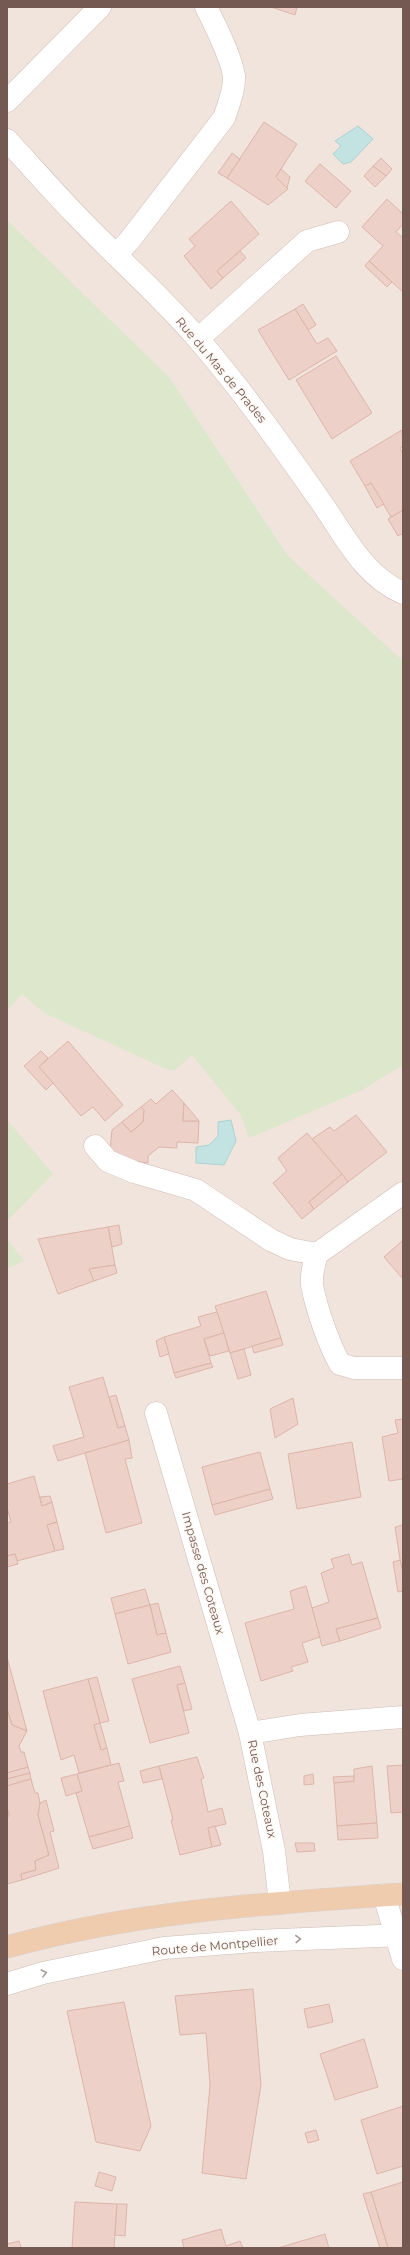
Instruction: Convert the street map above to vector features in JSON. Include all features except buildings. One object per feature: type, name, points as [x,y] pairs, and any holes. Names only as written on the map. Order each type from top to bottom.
[{"type":"main road","points":[[7,1947],[47,1936],[168,1914],[393,1894]]},
{"type":"street","points":[[7,101],[100,7]]},
{"type":"street","points":[[116,255],[129,241],[224,118],[230,102],[234,76],[217,28],[206,7]]},
{"type":"street","name":"Rue du Mas de Prades","points":[[7,140],[75,214],[198,339],[266,425],[321,501],[347,544],[372,572],[387,584],[403,593]]},
{"type":"street","points":[[198,339],[307,241],[338,232]]},
{"type":"street","points":[[95,1146],[108,1161],[134,1172],[196,1190],[271,1240],[290,1249],[317,1254]]},
{"type":"street","points":[[403,1193],[317,1254],[313,1270],[312,1284],[332,1351],[340,1364],[354,1368],[403,1368]]},
{"type":"street","name":"Impasse des Coteaux","points":[[156,1412],[250,1733]]},
{"type":"street","name":"Rue des Coteaux","points":[[280,1903],[274,1851],[250,1733],[300,1724],[403,1717]]},
{"type":"street","points":[[393,1894],[403,1959]]},
{"type":"street","name":"Route de Montpellier","points":[[7,1984],[43,1973],[164,1948],[255,1941],[399,1935]]},
{"type":"shaded area","points":[[7,7],[403,7],[403,2248],[7,2248]]},
{"type":"green space","points":[[7,220],[169,377],[288,556],[403,661],[403,1065],[362,1090],[249,1138],[240,1114],[192,1055],[174,1071],[166,1069],[44,1013],[22,994],[7,1011]]},
{"type":"green space","points":[[7,1120],[53,1174],[7,1221]]},
{"type":"green space","points":[[7,1239],[24,1261],[7,1268]]},
{"type":"water","points":[[358,126],[373,139],[351,162],[343,164],[333,154],[341,146],[335,141]]},
{"type":"water","points":[[231,1120],[236,1141],[224,1165],[196,1163],[196,1147],[209,1145],[218,1136],[218,1122]]}]
